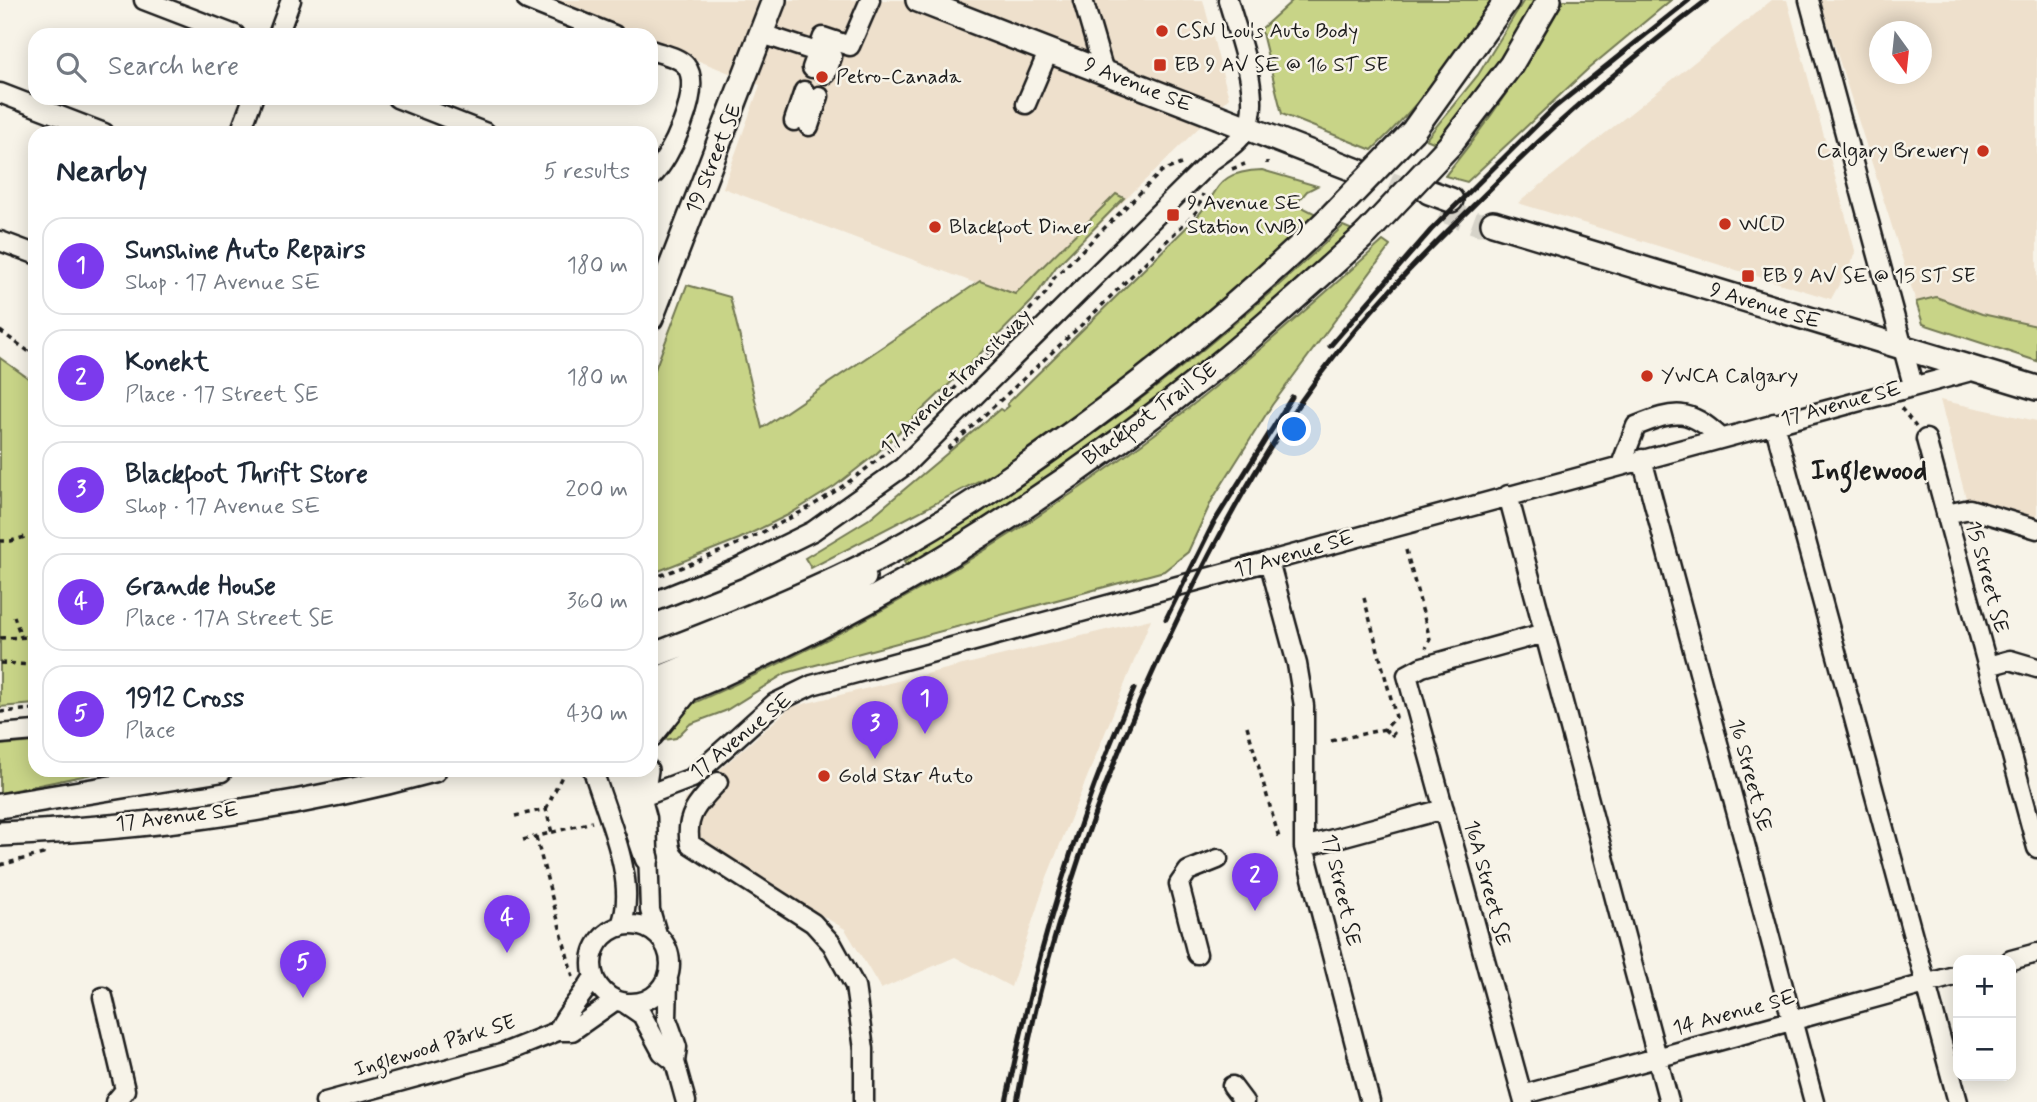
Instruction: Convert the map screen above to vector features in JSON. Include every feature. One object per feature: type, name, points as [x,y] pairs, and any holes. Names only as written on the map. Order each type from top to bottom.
[{"type":"main road","name":"19 Street SE","points":[[658,300],[774,0]]},
{"type":"main road","name":"9 Avenue SE","points":[[918,0],[1358,172]]},
{"type":"main road","name":"Blackfoot Trail SE","points":[[658,653],[751,617],[862,566],[940,522],[986,495],[1157,371],[1259,286],[1413,131],[1507,0]]},
{"type":"main road","name":"Blackfoot Trail SE","points":[[658,701],[687,691],[844,616],[1056,483],[1217,365],[1366,234],[1449,146],[1511,65],[1549,0]]},
{"type":"main road","name":"9 Avenue SE","points":[[1493,223],[2037,388]]},
{"type":"main road","points":[[658,679],[770,632],[835,598],[940,522]]},
{"type":"main road","points":[[658,726],[687,691]]},
{"type":"main road","name":"17 Avenue SE","points":[[0,806],[177,777]]},
{"type":"main road","name":"17 Avenue SE","points":[[0,834],[171,820],[266,807],[330,796],[406,777]]},
{"type":"main road","points":[[619,777],[647,858]]},
{"type":"main road","points":[[642,797],[645,777]]},
{"type":"street","points":[[144,0],[217,28]]},
{"type":"street","points":[[281,28],[291,0]]},
{"type":"street","points":[[527,0],[597,28]]},
{"type":"street","points":[[762,34],[818,65],[823,37],[850,46],[870,0]]},
{"type":"street","points":[[1083,0],[1104,72]]},
{"type":"street","points":[[1228,0],[1254,106],[1247,129]]},
{"type":"street","points":[[1809,0],[1913,384]]},
{"type":"street","points":[[1026,104],[1049,50]]},
{"type":"street","points":[[658,53],[685,63],[692,76],[692,96],[673,141],[658,166]]},
{"type":"street","points":[[0,93],[28,104]]},
{"type":"street","points":[[801,123],[811,94]]},
{"type":"street","points":[[31,105],[86,126]]},
{"type":"street","points":[[243,126],[250,105]]},
{"type":"street","points":[[415,105],[468,126]]},
{"type":"street","name":"17 Avenue Transitway","points":[[658,600],[736,569],[813,531],[903,467],[1211,161],[1247,129]]},
{"type":"street","points":[[0,240],[28,251]]},
{"type":"street","name":"17 Avenue SE","points":[[642,797],[692,778],[775,703],[812,685],[1913,384],[1975,370]]},
{"type":"street","points":[[1621,465],[1636,426],[1651,420],[1684,412],[1700,419],[1720,437]]},
{"type":"street","points":[[1774,423],[1958,1102]]},
{"type":"street","name":"15 Street SE","points":[[1926,439],[2037,848]]},
{"type":"street","name":"16 Street SE","points":[[1642,459],[1814,1102]]},
{"type":"street","points":[[1508,495],[1669,1102]]},
{"type":"street","points":[[1947,514],[1970,509],[2037,529]]},
{"type":"street","name":"17 Street SE","points":[[1269,561],[1297,664],[1304,706],[1304,847],[1370,1102]]},
{"type":"street","name":"16A Street SE","points":[[1523,1099],[1407,675],[1422,667],[1544,633]]},
{"type":"street","points":[[1988,666],[2010,660],[2037,668]]},
{"type":"street","points":[[0,734],[28,732]]},
{"type":"street","points":[[595,777],[626,879],[626,914],[620,927]]},
{"type":"street","points":[[636,777],[647,818],[650,910],[657,934],[668,950],[666,1004],[677,1047],[675,1062],[686,1102]]},
{"type":"street","points":[[718,782],[696,806],[688,820],[690,844],[813,923],[832,944],[855,986],[863,1039],[864,1102]]},
{"type":"street","points":[[1304,847],[1444,809]]},
{"type":"street","points":[[1197,954],[1179,884],[1181,877],[1194,866],[1217,859]]},
{"type":"street","points":[[657,934],[643,927],[620,927],[603,937],[597,946],[592,966],[594,976],[607,994],[642,1015],[662,1052],[675,1062]]},
{"type":"street","points":[[2016,959],[2037,953]]},
{"type":"street","points":[[558,1031],[563,1018],[576,1005],[594,976]]},
{"type":"street","points":[[620,1001],[642,1002],[650,998],[658,992],[668,976]]},
{"type":"street","name":"14 Avenue SE","points":[[1523,1099],[1657,1058],[1953,976]]},
{"type":"street","points":[[103,997],[125,1090],[115,1102]]},
{"type":"street","name":"Inglewood Park SE","points":[[325,1102],[378,1095],[501,1054],[558,1031],[572,1031],[620,1001]]},
{"type":"street","points":[[1232,1086],[1244,1102]]},
{"type":"path","points":[[658,576],[732,547],[796,515],[883,455],[1048,291],[1054,278],[1162,171],[1179,166],[1189,158]]},
{"type":"path","points":[[0,331],[28,351]]},
{"type":"path","points":[[1899,401],[1902,412],[1913,424]]},
{"type":"path","points":[[0,541],[28,536]]},
{"type":"path","points":[[1406,550],[1430,639],[1424,650]]},
{"type":"path","points":[[1331,741],[1384,729],[1395,717],[1364,598]]},
{"type":"path","points":[[14,616],[21,638]]},
{"type":"path","points":[[0,638],[28,638]]},
{"type":"path","points":[[0,663],[28,665]]},
{"type":"path","points":[[0,712],[28,710]]},
{"type":"path","points":[[1247,726],[1279,838]]},
{"type":"path","points":[[1384,729],[1391,736],[1395,732]]},
{"type":"path","points":[[552,833],[546,809],[562,777]]},
{"type":"path","points":[[515,816],[546,809]]},
{"type":"path","points":[[523,840],[594,822]]},
{"type":"path","points":[[536,837],[574,979]]},
{"type":"path","points":[[0,865],[43,854],[41,847]]},
{"type":"shaded area","points":[[545,0],[1203,0],[1229,98],[1082,242],[1026,290],[1012,297],[723,188],[760,85],[658,45],[658,28],[616,28]]},
{"type":"shaded area","points":[[1772,0],[1787,0],[1856,254],[1831,299],[1518,203]]},
{"type":"shaded area","points":[[1820,0],[2037,0],[2037,326],[1982,314],[1936,297],[1916,302]]},
{"type":"shaded area","points":[[1940,400],[2037,421],[2037,522],[1967,502]]},
{"type":"shaded area","points":[[1151,619],[1047,877],[1011,987],[955,957],[881,989],[845,929],[695,842],[679,840],[685,800],[791,707]]},
{"type":"green space","points":[[1293,0],[1492,0],[1437,79],[1372,150],[1282,114],[1261,29]]},
{"type":"green space","points":[[1524,0],[1536,0],[1498,64],[1438,144],[1426,139],[1478,75]]},
{"type":"green space","points":[[1564,0],[1671,0],[1588,69],[1467,182],[1445,176],[1508,91]]},
{"type":"green space","points":[[1262,170],[1317,186],[1307,191],[1296,204],[1316,214],[1222,301],[1174,341],[1021,456],[992,474],[811,568],[805,558],[869,519],[1000,409],[1003,411],[1009,406],[1007,404],[1196,218],[1227,178],[1246,171]]},
{"type":"green space","points":[[1116,194],[1124,198],[1056,267],[1032,301],[876,454],[835,486],[788,515],[739,539],[658,571],[658,362],[687,285],[730,297],[762,428],[980,281],[1015,294]]},
{"type":"green space","points":[[1343,226],[1355,231],[1261,317],[1102,443],[909,569],[904,562],[1063,456],[1185,364],[1281,283]]},
{"type":"green space","points":[[1383,241],[1390,246],[1272,405],[1212,500],[1188,552],[1164,571],[786,673],[725,711],[690,724],[676,738],[664,740],[666,736],[662,734],[676,714],[890,606],[1014,532],[1074,492],[1215,387]]},
{"type":"green space","points":[[1936,297],[1982,314],[2037,326],[2037,361],[1923,324],[1916,302]]},
{"type":"green space","points":[[0,358],[28,378],[28,705],[0,707]]},
{"type":"green space","points":[[28,743],[28,777],[78,777],[0,793],[0,745]]},
{"type":"tunnel","points":[[1358,171],[1413,192],[1426,192]]},
{"type":"tunnel","points":[[1441,210],[1479,224],[1493,223]]},
{"type":"railway","points":[[1330,346],[1431,230],[1555,107],[1689,0]]},
{"type":"railway","points":[[1017,1102],[1044,976],[1081,852],[1103,792],[1127,731],[1180,614],[1214,545],[1272,444],[1339,350],[1431,248],[1568,114],[1707,0]]},
{"type":"railway","points":[[1166,619],[1213,524],[1292,397]]},
{"type":"railway","points":[[1006,1102],[1030,996],[1058,892],[1093,789],[1134,689]]},
{"type":"place","name":"CSN Lou's Auto Body","points":[[1162,31]]},
{"type":"place","name":"EB 9 AV SE @ 16 ST SE","points":[[1160,65]]},
{"type":"place","name":"Petro-Canada","points":[[822,77]]},
{"type":"place","name":"Calgary Brewery","points":[[1983,151]]},
{"type":"place","name":"9 Avenue SE Station (WB)","points":[[1173,215]]},
{"type":"place","name":"WCD","points":[[1725,224]]},
{"type":"place","name":"Blackfoot Diner","points":[[935,227]]},
{"type":"place","name":"EB 9 AV SE @ 15 ST SE","points":[[1748,276]]},
{"type":"place","name":"YWCA Calgary","points":[[1647,376]]},
{"type":"place","name":"Sunshine Auto Repairs","points":[[925,734]]},
{"type":"place","name":"Blackfoot Thrift Store","points":[[875,759]]},
{"type":"place","name":"Gold Star Auto","points":[[824,776]]},
{"type":"place","name":"Konekt","points":[[1255,911]]},
{"type":"place","name":"Grande House","points":[[507,953]]},
{"type":"place","name":"1912 Cross","points":[[303,998]]},
{"type":"district","name":"Inglewood","points":[[1869,471]]}]
